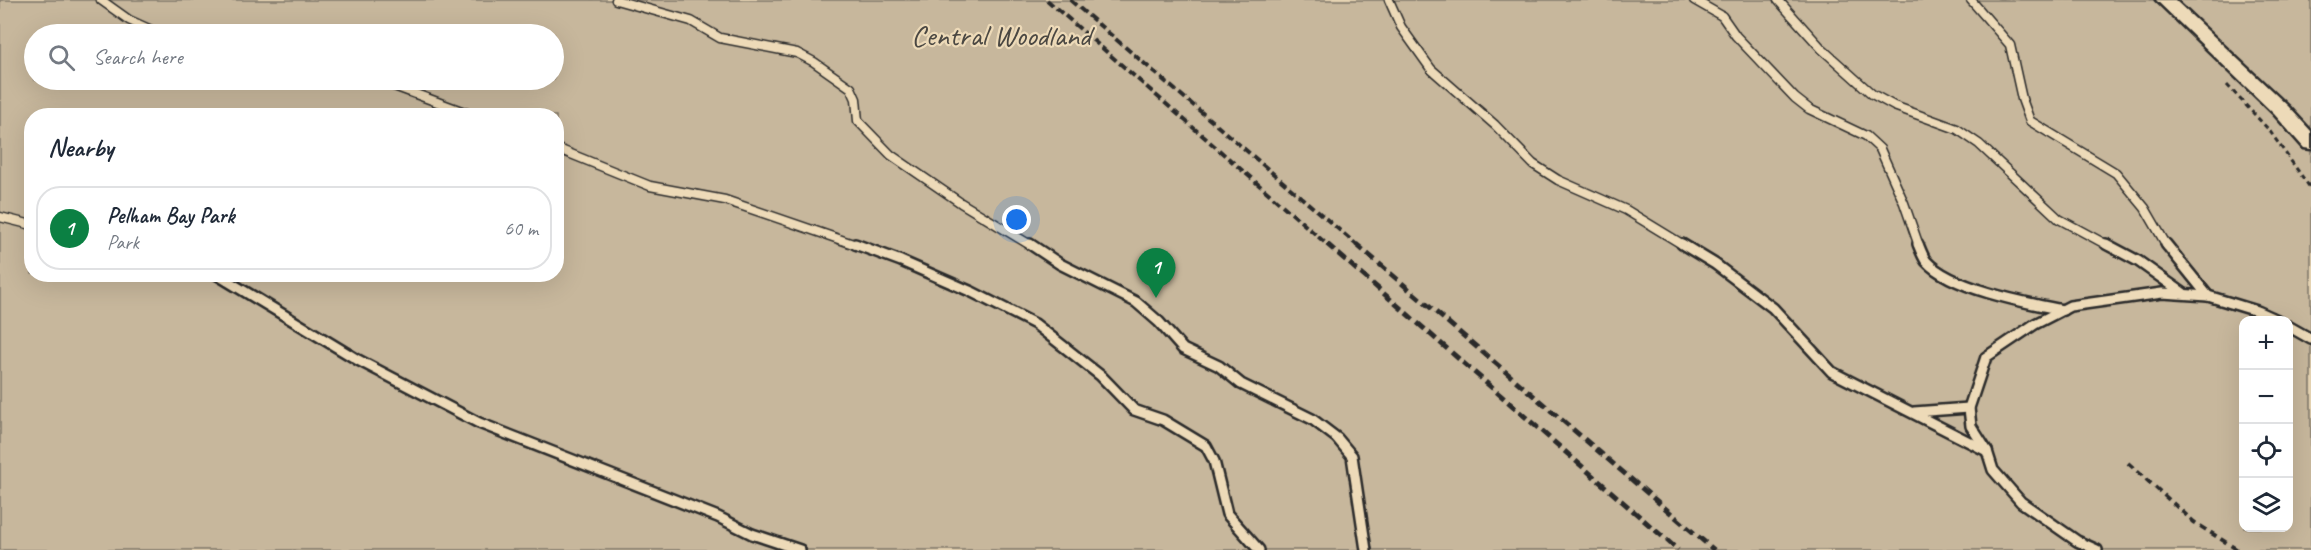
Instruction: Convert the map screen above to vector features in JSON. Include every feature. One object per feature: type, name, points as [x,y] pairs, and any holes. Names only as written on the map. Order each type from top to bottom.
[{"type":"main road","points":[[2165,0],[2281,110],[2311,143]]},
{"type":"lane","points":[[102,0],[112,10],[136,24]]},
{"type":"lane","points":[[616,0],[691,21],[720,38],[738,44],[789,51],[814,62],[851,88],[856,99],[858,121],[891,155],[961,204],[991,219],[1060,264],[1136,302],[1160,322],[1183,349],[1219,366],[1241,384],[1312,419],[1337,438],[1352,456],[1366,550]]},
{"type":"lane","points":[[1389,0],[1401,27],[1431,69],[1495,125],[1533,164],[1558,180],[1626,210],[1715,264],[1773,308],[1832,372],[1987,451]]},
{"type":"lane","points":[[1694,0],[1722,16],[1736,36],[1794,98],[1809,109],[1866,136],[1880,149],[1926,261],[1949,277],[1989,293],[2063,310]]},
{"type":"lane","points":[[1778,0],[1822,49],[1872,94],[1894,106],[1957,129],[1979,144],[2059,219],[2138,261],[2184,293]]},
{"type":"lane","points":[[1971,0],[2010,45],[2022,99],[2030,121],[2116,173],[2134,192],[2167,246],[2208,296]]},
{"type":"lane","points":[[401,90],[451,108]]},
{"type":"lane","points":[[564,152],[650,186],[725,200],[797,223],[900,261],[972,291],[1035,324],[1101,376],[1134,410],[1163,420],[1206,446],[1214,461],[1227,514],[1259,550]]},
{"type":"lane","points":[[0,217],[24,223]]},
{"type":"lane","points":[[229,282],[358,360],[479,423],[718,517],[752,534],[800,550]]},
{"type":"lane","points":[[2097,550],[2077,541],[2021,502],[1993,470],[1987,451],[1971,426],[1969,408],[1986,357],[2035,324],[2070,306],[2162,293],[2184,293],[2208,296],[2257,310],[2268,316]]},
{"type":"lane","points":[[2293,328],[2311,339]]},
{"type":"lane","points":[[1914,412],[1969,408]]},
{"type":"path","points":[[2222,80],[2269,130],[2311,189]]},
{"type":"path","points":[[2128,463],[2206,533],[2238,550]]},
{"type":"green space","name":"Central Woodland","points":[[0,0],[2311,0],[2311,550],[0,550]]},
{"type":"railway","points":[[1047,0],[1329,246]]},
{"type":"railway","points":[[1070,0],[1358,246]]},
{"type":"railway","points":[[1327,244],[1678,550]]},
{"type":"railway","points":[[1356,244],[1714,550]]},
{"type":"place","name":"Pelham Bay Park","points":[[1156,298]]}]
